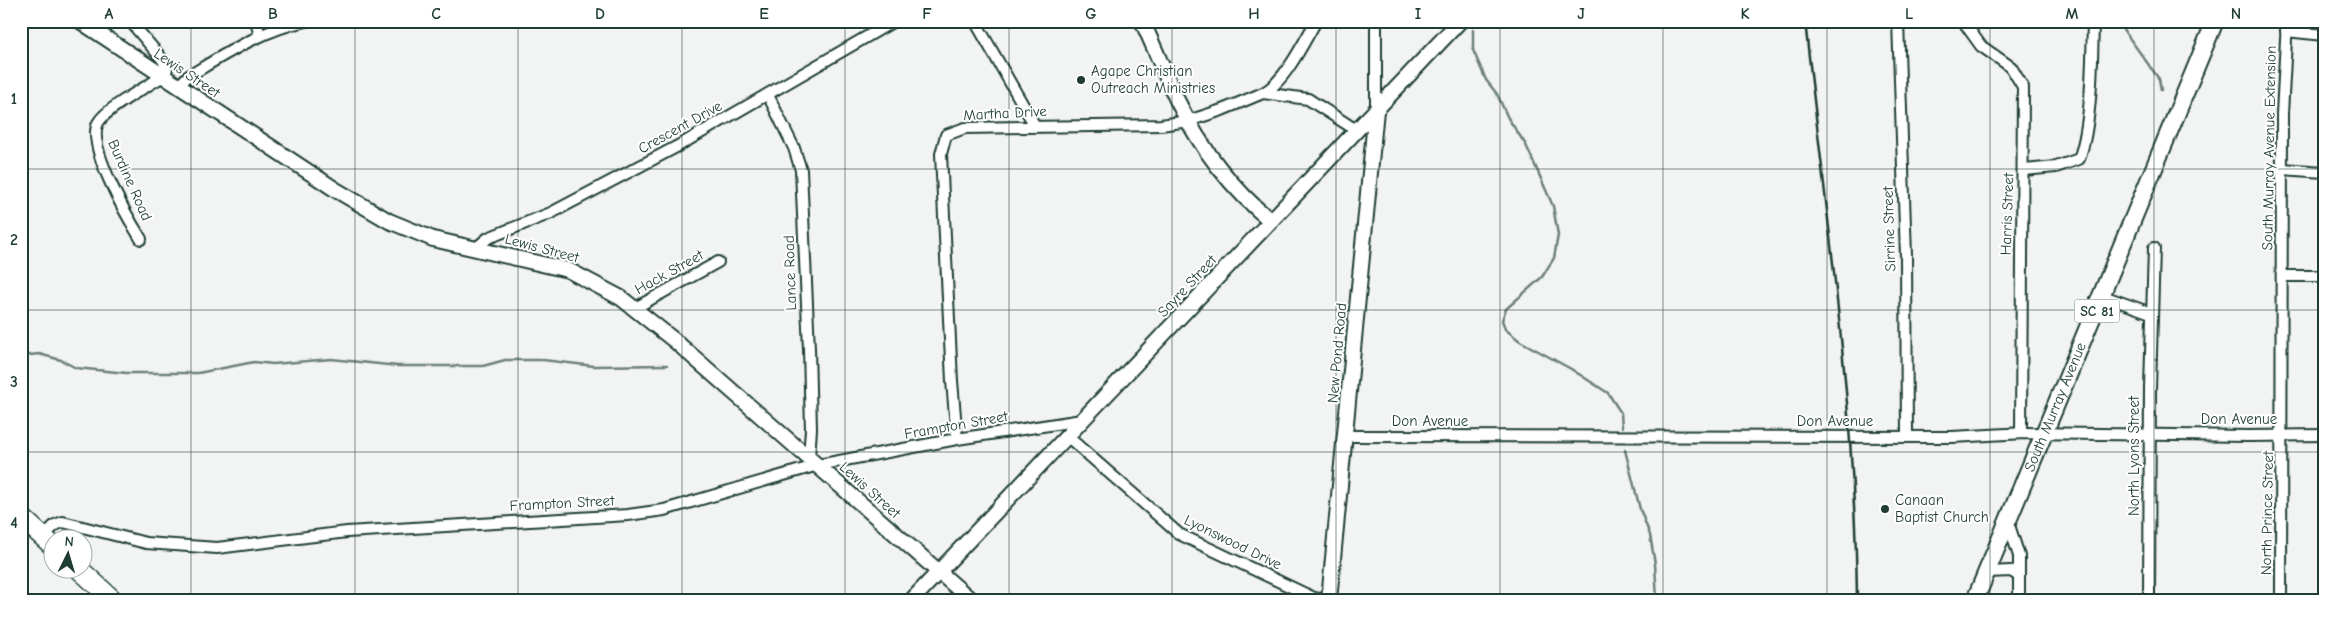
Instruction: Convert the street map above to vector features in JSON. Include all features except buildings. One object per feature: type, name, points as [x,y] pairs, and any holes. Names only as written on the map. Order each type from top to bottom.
[{"type":"highway","points":[[21,517],[42,536]]},
{"type":"highway","points":[[89,578],[113,600]]},
{"type":"main road","name":"South Murray Avenue","points":[[1975,600],[2216,21]]},
{"type":"street","name":"Lewis Street","points":[[80,21],[336,190],[389,221],[433,238],[568,270],[605,288],[635,308],[971,600]]},
{"type":"street","points":[[130,21],[163,60],[167,69],[163,76]]},
{"type":"street","points":[[256,21],[260,36]]},
{"type":"street","points":[[179,86],[201,69],[260,36],[282,27],[306,21]]},
{"type":"street","name":"Crescent Drive","points":[[476,248],[488,238],[500,232],[551,213],[583,198],[768,95],[894,21]]},
{"type":"street","points":[[975,21],[1035,126]]},
{"type":"street","points":[[1142,21],[1188,121],[1206,152],[1231,184],[1271,221]]},
{"type":"street","points":[[1263,93],[1271,89],[1282,75],[1316,21]]},
{"type":"street","points":[[1376,21],[1376,110]]},
{"type":"street","name":"Sayre Street","points":[[912,600],[1460,21]]},
{"type":"street","name":"Sirrine Street","points":[[1898,21],[1906,256],[1907,436]]},
{"type":"street","name":"Harris Street","points":[[1963,21],[1981,46],[2011,67],[2023,86],[2024,170],[2021,256],[2020,433]]},
{"type":"street","points":[[2024,170],[2056,167],[2079,159],[2089,101],[2093,21]]},
{"type":"street","points":[[2287,26],[2324,35]]},
{"type":"street","name":"South Murray Avenue Extension","points":[[2283,276],[2282,89],[2287,26]]},
{"type":"street","name":"Burdine Road","points":[[141,239],[121,203],[97,149],[96,128],[106,113],[163,76]]},
{"type":"street","points":[[1263,93],[1308,99],[1356,130]]},
{"type":"street","name":"Martha Drive","points":[[957,439],[952,381],[941,147],[946,135],[965,128],[1147,126],[1188,121],[1238,104],[1263,93]]},
{"type":"street","name":"Lance Road","points":[[768,95],[794,148],[801,170],[811,429],[814,462]]},
{"type":"street","name":"New Pond Road","points":[[1328,600],[1376,110]]},
{"type":"street","points":[[2282,169],[2324,172]]},
{"type":"street","name":"North Lyons Street","points":[[2149,600],[2154,248]]},
{"type":"street","name":"Hack Street","points":[[635,308],[718,262]]},
{"type":"street","points":[[2283,276],[2324,276]]},
{"type":"street","name":"North Prince Street","points":[[2281,600],[2283,276]]},
{"type":"street","points":[[2103,296],[2152,313]]},
{"type":"street","name":"Frampton Street","points":[[92,529],[123,539],[146,543],[218,548],[347,532],[628,515],[664,510],[814,462],[1082,420]]},
{"type":"street","name":"Don Avenue","points":[[1345,436],[1952,437],[2020,433],[2324,435]]},
{"type":"street","name":"Lyonswood Drive","points":[[1068,436],[1179,534],[1314,598],[1328,600]]},
{"type":"street","name":"Frampton Street","points":[[54,528],[55,525],[63,522],[89,528]]},
{"type":"street","points":[[2008,522],[2016,543],[2019,600]]},
{"type":"street","points":[[1988,572],[2011,571],[2019,576]]},
{"type":"waterway","points":[[2117,21],[2159,79],[2161,90]]},
{"type":"waterway","points":[[1473,30],[1473,50],[1486,80],[1497,94],[1508,118],[1526,145],[1553,206],[1558,235],[1554,258],[1542,277],[1506,309],[1502,320],[1505,329],[1520,341],[1571,369],[1608,393],[1621,413],[1622,427]]},
{"type":"waterway","points":[[21,356],[39,354],[61,360],[76,368],[127,373],[198,373],[254,362],[273,364],[331,359],[398,366],[483,366],[505,360],[543,360],[594,366],[667,365]]},
{"type":"waterway","points":[[1625,450],[1640,509],[1650,535],[1655,564],[1657,600]]},
{"type":"railway","points":[[1805,21],[1845,382],[1855,527],[1857,600]]},
{"type":"place","name":"Agape Christian Outreach Ministries","points":[[1081,80]]},
{"type":"place","name":"Canaan Baptist Church","points":[[1885,509]]}]
